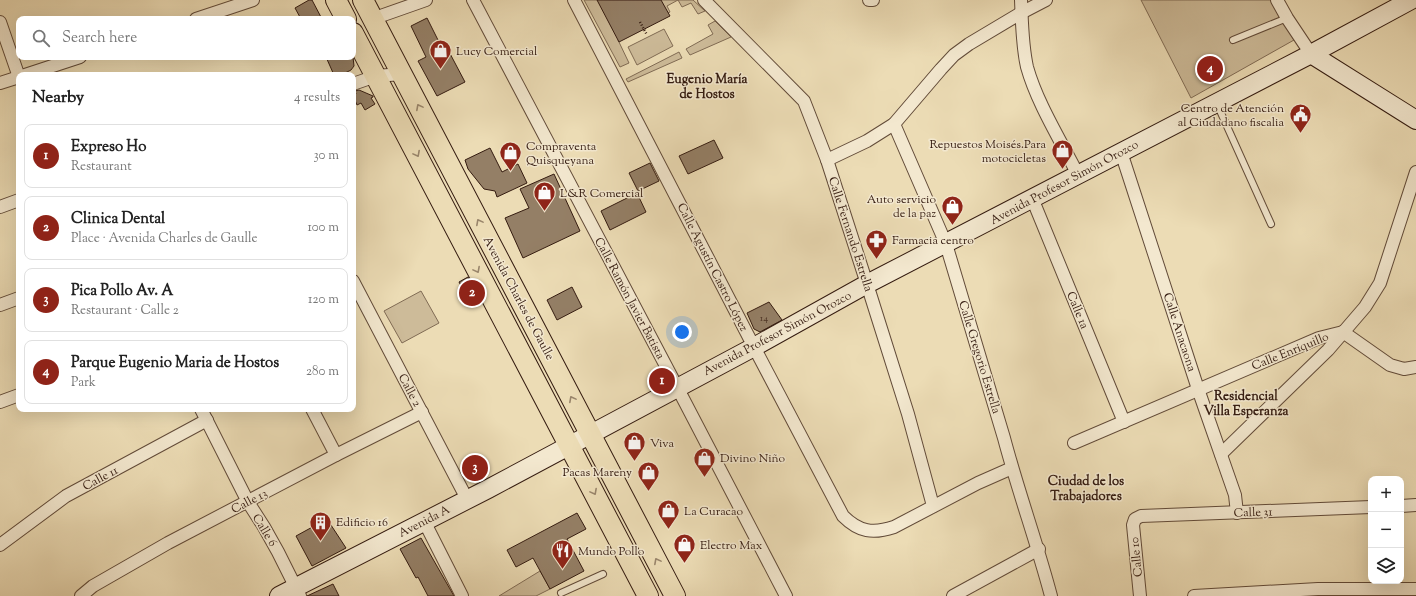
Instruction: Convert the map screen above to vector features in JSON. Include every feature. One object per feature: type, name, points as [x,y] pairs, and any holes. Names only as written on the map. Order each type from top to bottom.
[{"type":"main road","points":[[336,0],[344,16]]},
{"type":"main road","name":"Avenida Charles de Gaulle","points":[[363,0],[675,596]]},
{"type":"main road","name":"Avenida Profesor Simón Orozco","points":[[569,445],[754,347],[867,284],[1311,54],[1411,0]]},
{"type":"main road","name":"Avenida Charles de Gaulle","points":[[356,39],[648,596]]},
{"type":"main road","points":[[1311,54],[1416,120]]},
{"type":"main road","name":"Avenida A","points":[[279,596],[297,592],[424,521],[569,445]]},
{"type":"street","points":[[205,16],[253,0]]},
{"type":"street","points":[[372,18],[426,0]]},
{"type":"street","name":"Calle Ramón Javier Batista","points":[[473,0],[786,596]]},
{"type":"street","name":"Calle Agustín Castro López","points":[[574,0],[843,516],[851,524],[863,530],[875,532],[894,527],[978,483],[1012,468]]},
{"type":"street","name":"Calle Fernando Estrella","points":[[704,0],[804,101],[827,160],[867,284],[908,414],[933,506]]},
{"type":"street","points":[[1021,0],[1024,46],[1031,79],[1078,175]]},
{"type":"street","points":[[827,160],[867,141],[894,124],[954,55],[969,44],[1046,0]]},
{"type":"street","points":[[1277,0],[1311,54]]},
{"type":"street","points":[[0,22],[17,72]]},
{"type":"street","points":[[34,72],[71,60]]},
{"type":"street","points":[[356,83],[376,76],[402,74]]},
{"type":"street","points":[[0,83],[16,78]]},
{"type":"street","name":"Calle Gregorio Estrella","points":[[894,124],[946,244],[1012,468],[1039,549],[1051,596]]},
{"type":"street","name":"Calle Anacaona","points":[[1121,152],[1198,389],[1235,495],[1237,512]]},
{"type":"street","name":"Calle Enriquillo","points":[[1074,443],[1319,338],[1343,332],[1365,307],[1380,283],[1416,172]]},
{"type":"street","name":"Calle 1a","points":[[1032,198],[1124,422]]},
{"type":"street","points":[[0,207],[16,201]]},
{"type":"street","name":"Calle 2","points":[[356,287],[467,499]]},
{"type":"street","points":[[0,305],[16,299]]},
{"type":"street","points":[[1221,454],[1328,350],[1343,332],[1390,365],[1404,369],[1416,367]]},
{"type":"street","points":[[0,402],[16,396]]},
{"type":"street","name":"Calle 6","points":[[203,412],[248,502],[264,526],[278,552],[297,592]]},
{"type":"street","points":[[314,412],[336,455]]},
{"type":"street","name":"Calle 13","points":[[81,596],[92,586],[336,455],[422,412]]},
{"type":"street","name":"Calle 11","points":[[0,544],[66,496],[207,420]]},
{"type":"street","points":[[1404,506],[1416,505]]},
{"type":"street","name":"Calle 31","points":[[1135,519],[1141,516],[1152,515],[1368,507]]},
{"type":"street","name":"Calle 10","points":[[1135,519],[1133,525],[1140,596]]},
{"type":"street","points":[[424,521],[462,596]]},
{"type":"street","points":[[953,596],[1039,549]]},
{"type":"street","points":[[1194,596],[1318,589],[1416,589]]},
{"type":"lane","points":[[1233,40],[1287,18]]},
{"type":"lane","points":[[1216,103],[1272,224]]},
{"type":"lane","points":[[561,593],[603,574]]},
{"type":"path","points":[[640,22],[647,35]]},
{"type":"shaded area","points":[[584,0],[678,0],[667,6],[670,12],[618,40],[629,63],[620,67]]},
{"type":"shaded area","points":[[678,0],[693,0],[705,11],[698,14],[691,3],[682,7]]},
{"type":"shaded area","points":[[1141,0],[1273,0],[1294,40],[1191,98]]},
{"type":"shaded area","points":[[715,21],[731,37],[690,55],[686,49],[713,34],[708,25]]},
{"type":"shaded area","points":[[664,29],[673,46],[637,65],[628,47]]},
{"type":"shaded area","points":[[679,52],[682,58],[628,82],[626,79]]},
{"type":"shaded area","points":[[421,291],[439,323],[402,343],[384,311]]},
{"type":"shaded area","points":[[540,571],[550,589],[536,596],[499,596]]},
{"type":"building","points":[[309,0],[312,0],[320,16],[299,16],[295,8]]},
{"type":"building","points":[[597,0],[661,0],[670,16],[619,42]]},
{"type":"building","name":"Lucy Comercial","points":[[427,18],[442,48],[446,46],[465,82],[437,96],[418,61],[426,57],[411,26]]},
{"type":"building","points":[[327,60],[353,60],[354,66],[351,70],[347,72],[333,72]]},
{"type":"building","points":[[359,90],[373,96],[371,98],[375,104],[365,110],[361,103],[357,105],[356,91]]},
{"type":"building","points":[[714,140],[723,158],[688,174],[679,156]]},
{"type":"building","points":[[490,148],[502,172],[518,164],[527,183],[497,197],[495,191],[484,189],[468,169],[465,160]]},
{"type":"building","points":[[650,163],[659,181],[638,191],[629,173]]},
{"type":"building","name":"L&R Comercial","points":[[554,174],[580,231],[523,258],[505,218],[529,208],[520,189]]},
{"type":"building","points":[[637,193],[646,212],[610,230],[601,211]]},
{"type":"building","points":[[468,277],[477,295],[469,300],[459,282]]},
{"type":"building","points":[[572,287],[582,307],[557,320],[547,300]]},
{"type":"building","points":[[769,302],[782,320],[760,332],[754,329],[747,313]]},
{"type":"building","points":[[483,458],[487,470],[469,477],[463,466]]},
{"type":"building","points":[[577,513],[586,529],[567,539],[584,571],[550,589],[533,558],[516,567],[507,550]]},
{"type":"building","name":"Edificio 16","points":[[327,519],[346,548],[312,566],[296,536]]},
{"type":"building","points":[[421,538],[454,596],[428,596],[418,577],[416,578],[400,549]]},
{"type":"building","points":[[333,584],[339,596],[307,596]]},
{"type":"place","name":"Parque Eugenio Maria de Hostos","points":[[1210,69]]},
{"type":"place","name":"Lucy Comercial","points":[[441,70]]},
{"type":"place","name":"Centro de Atención al Ciudadano fiscalia","points":[[1300,134]]},
{"type":"place","name":"Repuestos Moisés.Para motocicletas","points":[[1062,170]]},
{"type":"place","name":"Compraventa Quisqueyana","points":[[510,172]]},
{"type":"place","name":"L&R Comercial","points":[[544,212]]},
{"type":"place","name":"Auto servicio de la paz","points":[[952,226]]},
{"type":"place","name":"Farmacia centro","points":[[877,260]]},
{"type":"place","name":"Clinica Dental","points":[[472,293]]},
{"type":"place","name":"Expreso Ho","points":[[662,381]]},
{"type":"place","name":"Viva","points":[[635,462]]},
{"type":"place","name":"Pica Pollo Av. A","points":[[475,468]]},
{"type":"place","name":"Divino Niño","points":[[704,478]]},
{"type":"place","name":"Pacas Mareny","points":[[648,492]]},
{"type":"place","name":"La Curacao","points":[[668,530]]},
{"type":"place","name":"Edificio 16","points":[[321,542]]},
{"type":"place","name":"Electro Max","points":[[685,564]]},
{"type":"place","name":"Mundo Pollo","points":[[562,570]]},
{"type":"district","name":"Eugenio María de Hostos","points":[[707,86]]},
{"type":"district","name":"Residencial Villa Esperanza","points":[[1246,402]]},
{"type":"district","name":"Ciudad de los Trabajadores","points":[[1086,488]]}]
